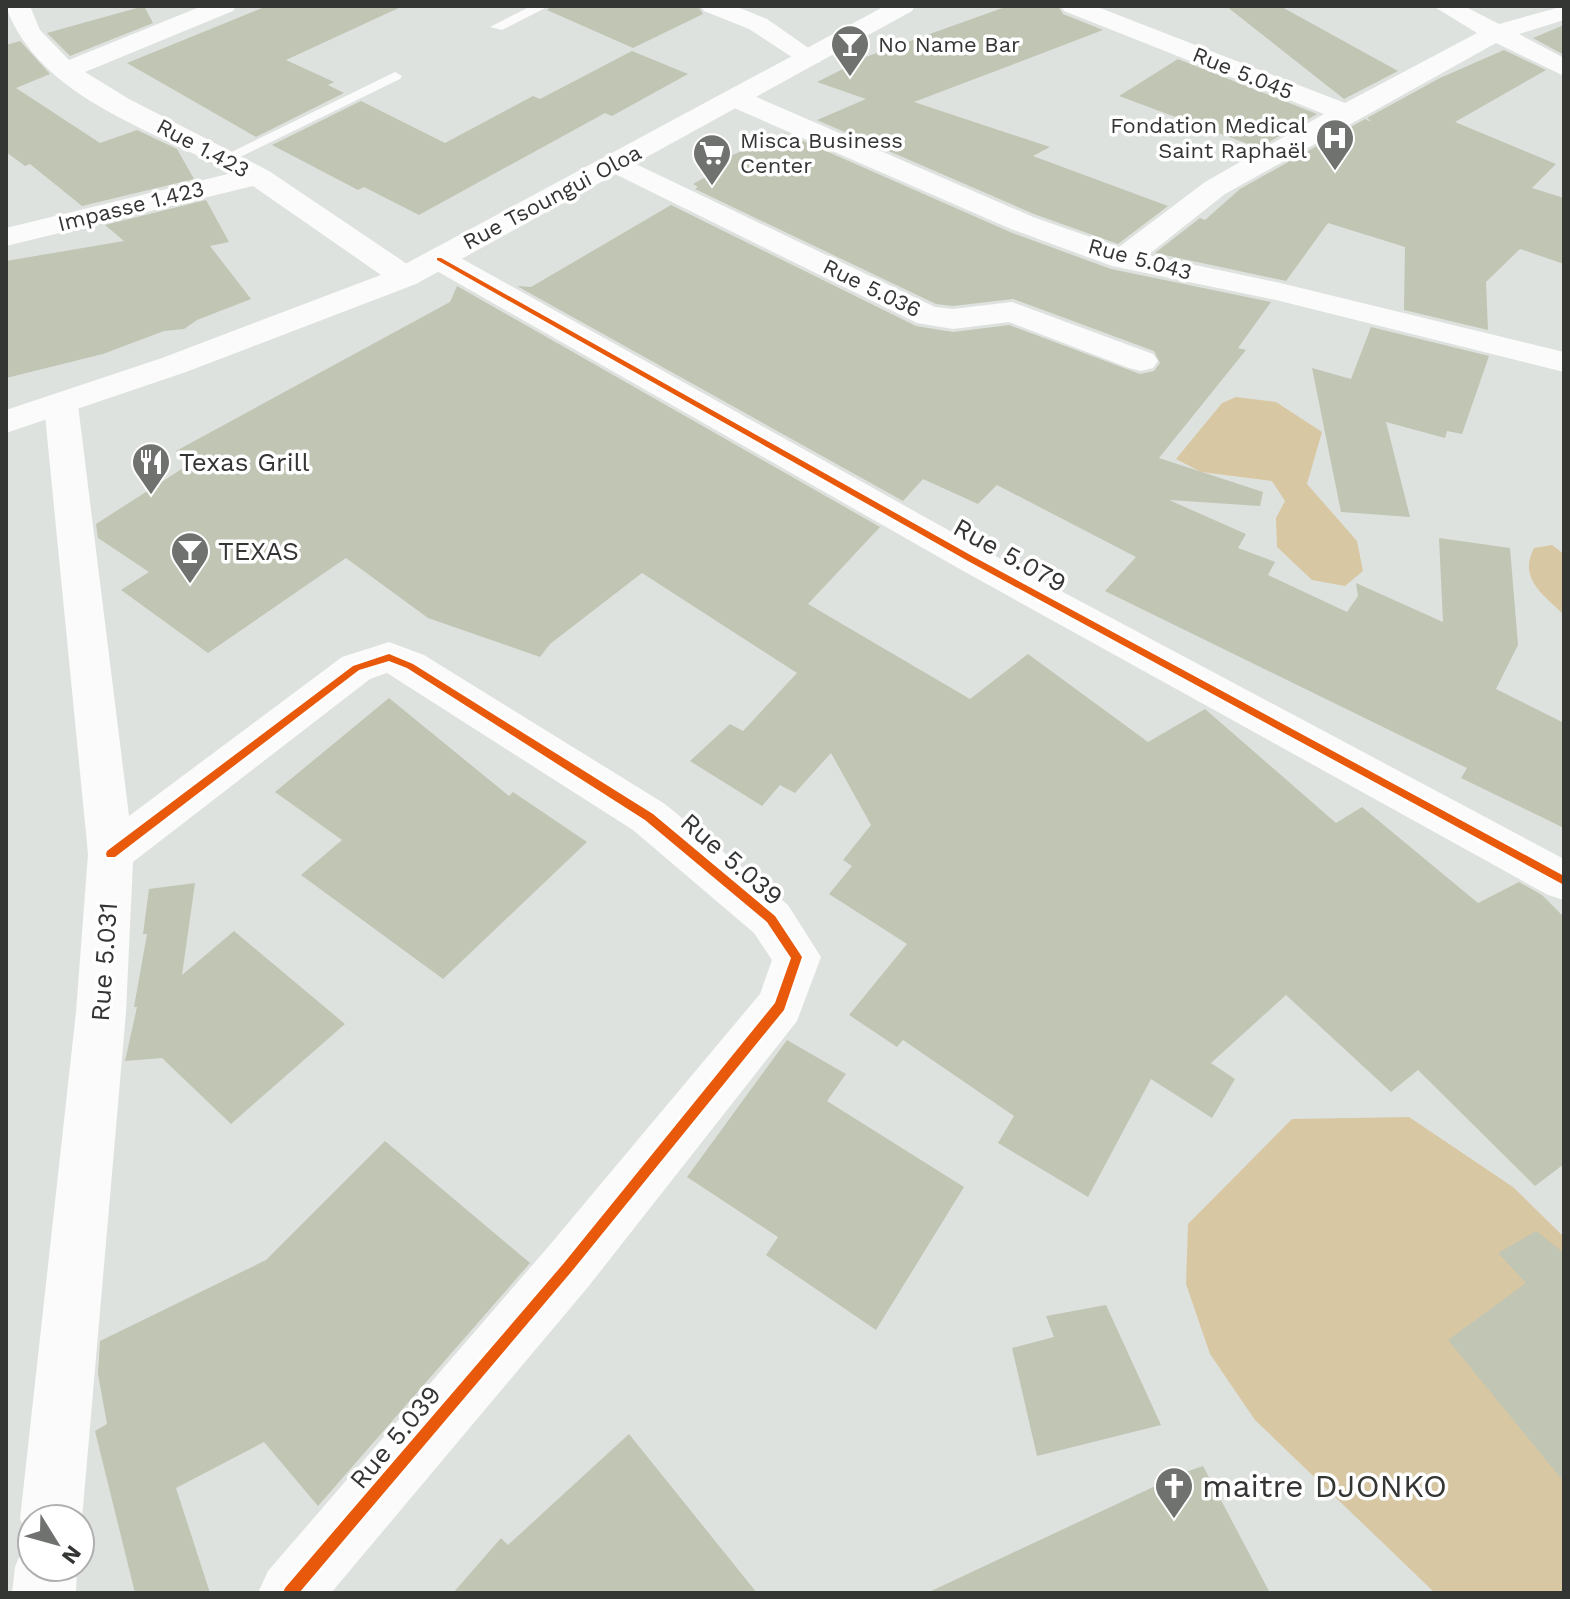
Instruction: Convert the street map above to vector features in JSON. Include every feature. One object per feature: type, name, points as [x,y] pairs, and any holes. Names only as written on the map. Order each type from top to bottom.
[{"type":"street","name":"Rue 1.423","points":[[18,6],[27,33],[65,71],[257,176],[405,277]]},
{"type":"street","points":[[65,71],[224,6]]},
{"type":"street","points":[[713,6],[758,24],[810,58]]},
{"type":"street","name":"Rue Tsoungui Oloa","points":[[6,422],[61,405],[405,277],[903,6]]},
{"type":"street","name":"Rue 5.045","points":[[1073,6],[1346,113]]},
{"type":"street","points":[[1445,6],[1564,68]]},
{"type":"street","points":[[1123,259],[1215,188],[1346,113],[1494,34],[1564,12]]},
{"type":"street","name":"Rue 5.043","points":[[735,98],[1022,223],[1123,259],[1276,291],[1564,362]]},
{"type":"street","name":"Rue 5.036","points":[[615,163],[928,316],[953,319],[1012,312],[1141,361]]},
{"type":"street","name":"Impasse 1.423","points":[[6,237],[257,176]]},
{"type":"street","name":"Rue 5.079","points":[[439,259],[971,559],[1564,881]]},
{"type":"street","name":"Rue 5.031","points":[[53,1503],[101,1012],[111,854],[61,405]]},
{"type":"street","name":"Rue 5.039","points":[[111,854],[356,668],[389,657],[410,666],[649,817],[771,919],[797,957],[780,1006],[558,1279],[290,1593]]},
{"type":"lane","points":[[497,27],[542,6]]},
{"type":"lane","points":[[225,159],[395,76]]},
{"type":"shaded area","points":[[1236,397],[1276,402],[1322,432],[1307,484],[1357,541],[1363,571],[1345,586],[1312,580],[1277,547],[1276,518],[1285,501],[1272,481],[1201,472],[1176,459],[1222,403]]},
{"type":"shaded area","points":[[1552,545],[1564,554],[1564,615],[1541,593],[1529,569],[1534,548]]},
{"type":"shaded area","points":[[1409,1117],[1513,1187],[1564,1237],[1564,1593],[1435,1593],[1255,1420],[1210,1354],[1186,1284],[1188,1224],[1292,1119]]},
{"type":"building","points":[[144,6],[153,23],[70,56],[47,33]]},
{"type":"building","points":[[267,6],[403,6],[286,60],[334,82],[328,85],[344,93],[256,137],[127,63]]},
{"type":"building","points":[[552,6],[698,6],[703,14],[633,48],[547,10]]},
{"type":"building","points":[[1008,6],[1058,6],[1063,14],[1103,30],[914,102],[1050,147],[1033,156],[1168,206],[1118,244],[1034,214],[817,120],[866,99],[817,82],[849,66],[846,64]]},
{"type":"building","points":[[1226,6],[1280,6],[1398,71],[1344,99]]},
{"type":"building","points":[[1564,25],[1564,55],[1533,38]]},
{"type":"building","points":[[20,41],[50,74],[16,88],[100,143],[137,130],[177,149],[194,179],[82,206],[30,164],[25,166],[6,152],[6,45]]},
{"type":"building","points":[[1504,50],[1546,70],[1455,122],[1556,164],[1532,188],[1564,198],[1564,264],[1520,249],[1486,282],[1488,330],[1404,310],[1405,247],[1328,223],[1286,281],[1155,253],[1200,218],[1205,220],[1240,189],[1365,119],[1372,122],[1367,118],[1440,78]]},
{"type":"building","points":[[632,51],[688,74],[612,116],[605,113],[419,215],[364,187],[358,190],[272,145],[361,101],[445,143],[533,96],[540,99]]},
{"type":"building","points":[[1178,59],[1317,114],[1259,148],[1119,96]]},
{"type":"building","points":[[785,133],[1010,232],[1111,269],[1271,302],[1238,348],[1246,350],[1159,458],[1263,492],[1260,506],[1169,500],[1246,534],[1238,548],[1275,562],[1268,575],[1347,612],[1358,596],[1356,583],[1443,622],[1439,538],[1510,548],[1518,645],[1496,689],[1564,723],[1564,828],[1461,778],[1467,768],[1105,591],[1136,557],[997,485],[978,504],[923,479],[903,501],[517,286],[531,287],[671,205],[916,326],[953,332],[1009,325],[1140,374],[1154,371],[1160,363],[1154,351],[1013,299],[953,306],[936,304],[695,189],[698,187],[693,184],[727,163],[723,159]]},
{"type":"building","points":[[206,200],[229,242],[210,246],[251,299],[197,320],[184,329],[164,331],[103,354],[6,378],[6,261],[124,241],[105,225]]},
{"type":"building","points":[[457,286],[880,527],[808,604],[970,699],[1028,654],[1148,742],[1205,709],[1336,823],[1362,807],[1478,903],[1519,882],[1542,895],[1564,917],[1564,1164],[1535,1186],[1418,1070],[1391,1092],[1286,995],[1211,1063],[1235,1079],[1212,1118],[1151,1079],[1088,1197],[998,1143],[1014,1116],[903,1040],[897,1047],[849,1015],[907,944],[829,894],[852,866],[843,860],[871,825],[831,753],[795,793],[780,785],[762,806],[690,761],[730,724],[743,731],[797,673],[642,573],[550,644],[540,657],[428,618],[346,558],[208,653],[121,590],[149,572],[98,538],[96,524],[191,463],[176,451],[450,302]]},
{"type":"building","points":[[1371,327],[1489,356],[1462,434],[1447,431],[1445,438],[1386,422],[1410,517],[1341,512],[1312,368],[1351,379]]},
{"type":"building","points":[[389,698],[509,796],[513,792],[587,842],[443,979],[301,875],[342,840],[275,792]]},
{"type":"building","points":[[195,883],[182,975],[234,931],[345,1024],[231,1124],[162,1058],[125,1061],[137,1007],[134,1007],[147,934],[143,934],[149,889]]},
{"type":"building","points":[[787,1040],[846,1074],[827,1101],[964,1187],[876,1330],[766,1255],[778,1237],[687,1177]]},
{"type":"building","points":[[385,1141],[530,1263],[318,1506],[264,1442],[176,1488],[210,1593],[135,1593],[95,1431],[107,1424],[98,1374],[100,1341],[266,1260]]},
{"type":"building","points":[[1536,1231],[1564,1253],[1564,1482],[1448,1340],[1526,1283],[1498,1253]]},
{"type":"building","points":[[1106,1305],[1161,1425],[1037,1456],[1012,1348],[1054,1337],[1046,1316]]},
{"type":"building","points":[[629,1434],[757,1593],[453,1593],[501,1538],[508,1545]]},
{"type":"building","points":[[1203,1466],[1270,1593],[927,1593],[1183,1473]]},
{"type":"cycle path","points":[[439,259],[971,559],[1564,881]]},
{"type":"cycle path","points":[[111,854],[356,668],[389,657],[410,666],[649,817],[771,919],[797,957],[780,1006],[568,1267],[290,1593]]},
{"type":"place","name":"No Name Bar","points":[[850,78]]},
{"type":"place","name":"Fondation Medical Saint Raphaël","points":[[1335,172]]},
{"type":"place","name":"Misca Business Center","points":[[712,187]]},
{"type":"place","name":"Texas Grill","points":[[151,496]]},
{"type":"place","name":"TEXAS","points":[[190,585]]},
{"type":"place","name":"maitre DJONKO","points":[[1174,1520]]}]
